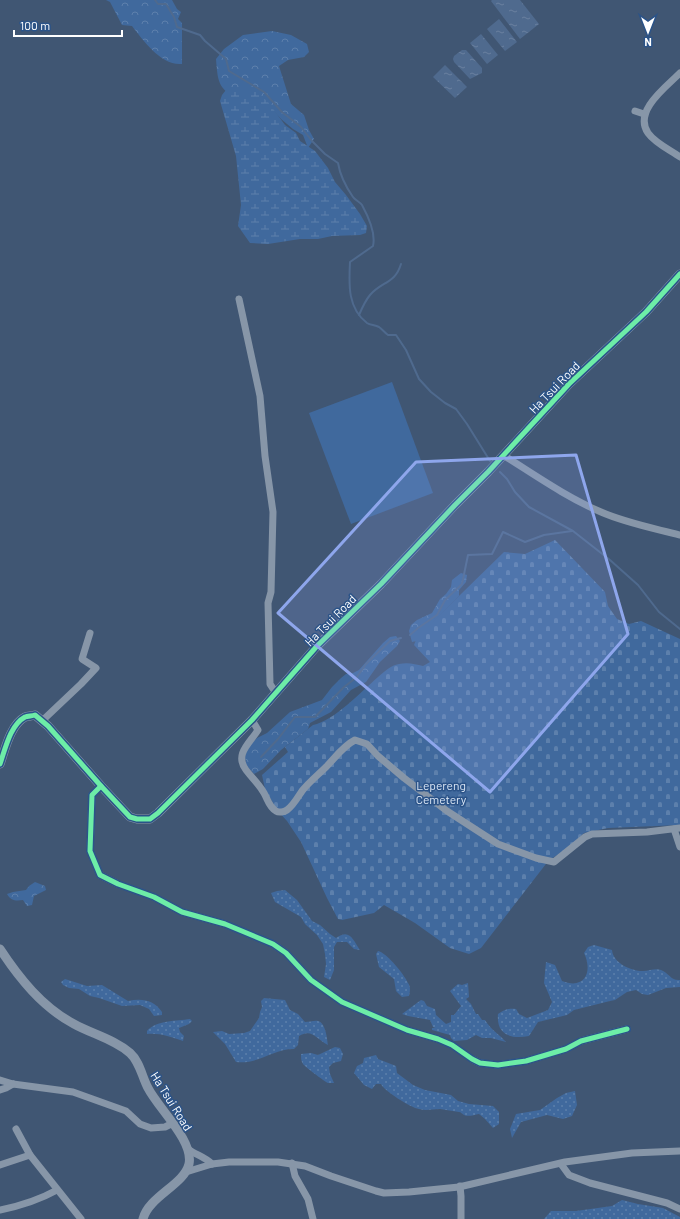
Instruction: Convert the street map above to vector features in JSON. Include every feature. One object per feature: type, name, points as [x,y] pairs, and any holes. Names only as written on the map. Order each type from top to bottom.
[{"type":"street","points":[[680,73],[649,105],[644,114],[644,124],[648,132],[654,139],[680,157]]},
{"type":"street","points":[[635,111],[644,114]]},
{"type":"street","name":"Ha Tsui Road","points":[[43,720],[130,817],[137,819],[150,819],[158,813],[252,720],[317,646],[381,584],[569,384],[646,311],[680,274]]},
{"type":"street","points":[[238,300],[260,396],[273,512],[271,592],[268,603],[270,684],[276,693]]},
{"type":"street","points":[[503,455],[572,497],[601,512],[621,519],[680,534]]},
{"type":"street","points":[[0,764],[11,733],[18,722],[26,716],[34,715],[43,720],[96,668],[82,659],[90,632]]},
{"type":"street","points":[[252,720],[258,730],[242,751],[242,765],[254,778],[264,793],[270,806],[277,812],[281,813],[288,810],[311,782],[336,756],[355,740],[366,744],[404,778],[447,811],[498,844],[536,858],[554,862],[585,836],[592,834],[647,832],[677,829],[680,847]]},
{"type":"street","points":[[101,786],[92,795],[90,851],[100,875],[118,884],[154,897],[182,912],[225,924],[273,944],[286,953],[311,980],[342,1002],[407,1030],[438,1039],[452,1045],[472,1060],[490,1065],[526,1061],[538,1058],[566,1049],[581,1041],[627,1029]]},
{"type":"street","name":"Ha Tsui Road","points":[[0,949],[12,967],[28,986],[57,1014],[74,1024],[118,1044],[132,1054],[150,1092],[173,1123],[188,1149],[190,1159],[186,1172]]},
{"type":"street","points":[[0,1080],[13,1084],[73,1092],[126,1111],[140,1124],[151,1128],[165,1127],[173,1123]]},
{"type":"street","points":[[0,1090],[13,1084]]},
{"type":"street","points":[[16,1129],[30,1155],[81,1219]]},
{"type":"street","points":[[188,1149],[195,1154],[206,1158],[212,1164]]},
{"type":"street","points":[[143,1219],[149,1208],[186,1172],[212,1164],[261,1161],[304,1166],[384,1193],[409,1192],[460,1186],[565,1162],[632,1153],[680,1151]]},
{"type":"street","points":[[0,1165],[30,1155]]},
{"type":"street","points":[[292,1164],[295,1176],[308,1199],[314,1219]]},
{"type":"street","points":[[561,1164],[569,1175],[590,1183],[667,1203],[680,1209]]},
{"type":"street","points":[[460,1186],[461,1219]]},
{"type":"street","points":[[0,1210],[24,1204],[46,1196],[57,1190]]},
{"type":"highlighted area","points":[[576,455],[628,634],[490,792],[278,613],[416,462]]},
{"type":"green space","points":[[106,0],[172,0],[177,9],[181,12],[178,19],[182,23],[182,64],[174,64],[160,57],[147,45],[132,26],[122,25],[110,2]]},
{"type":"green space","points":[[272,31],[291,35],[307,44],[309,52],[304,57],[288,60],[279,66],[291,104],[304,115],[314,139],[308,148],[303,135],[281,119],[262,98],[242,103],[224,90],[219,81],[216,59],[224,49],[243,35]]},
{"type":"green space","points":[[226,90],[257,92],[268,102],[285,125],[296,133],[300,141],[315,151],[328,168],[335,182],[360,214],[367,226],[366,233],[360,235],[332,236],[318,239],[300,239],[268,244],[250,243],[238,226],[241,205],[236,156],[220,101]]},
{"type":"green space","points":[[392,382],[433,493],[351,524],[309,413]]},
{"type":"green space","name":"Lepereng Cemetery","points":[[555,540],[605,592],[608,606],[617,619],[629,624],[641,621],[680,639],[680,825],[608,828],[584,833],[566,850],[549,860],[481,948],[469,954],[450,948],[415,923],[384,905],[374,913],[342,920],[338,919],[301,842],[287,821],[277,810],[265,789],[262,775],[288,752],[285,747],[313,725],[330,718],[339,712],[388,669],[402,663],[423,666],[430,662],[414,645],[417,637],[504,552],[525,554]]},
{"type":"green space","points":[[461,573],[467,575],[466,582],[459,590],[459,596],[418,637],[416,641],[412,642],[409,631],[411,625],[417,620],[432,613],[440,599],[451,587],[452,580]]},
{"type":"green space","points":[[396,636],[400,641],[397,646],[380,662],[366,682],[351,690],[331,712],[310,723],[308,729],[281,750],[263,769],[254,774],[246,765],[245,757],[247,748],[257,738],[267,733],[290,712],[322,700],[341,678],[346,674],[359,670],[383,643],[390,637]]},
{"type":"green space","points":[[35,882],[45,886],[46,890],[34,896],[32,905],[27,906],[23,900],[14,900],[7,894],[26,890]]},
{"type":"green space","points":[[285,890],[297,900],[312,921],[320,925],[336,938],[345,934],[351,936],[360,950],[354,949],[347,942],[337,942],[334,947],[334,970],[330,980],[324,977],[326,964],[325,954],[323,944],[317,935],[305,924],[301,917],[275,902],[271,893]]},
{"type":"green space","points":[[594,945],[612,950],[613,955],[619,962],[633,970],[645,971],[657,969],[664,971],[672,978],[680,980],[680,987],[666,988],[648,995],[642,994],[636,990],[627,992],[615,1000],[574,1010],[567,1015],[538,1022],[529,1036],[511,1036],[502,1031],[498,1021],[498,1014],[504,1010],[516,1009],[519,1014],[527,1018],[548,1010],[552,1002],[544,983],[546,962],[555,965],[562,981],[576,983],[585,978],[588,967],[584,953],[588,947]]},
{"type":"green space","points":[[378,951],[395,964],[403,974],[410,986],[409,996],[402,997],[396,991],[394,979],[379,967],[376,954]]},
{"type":"green space","points":[[65,979],[87,986],[102,985],[128,1001],[143,1000],[151,1002],[159,1008],[162,1015],[154,1016],[149,1009],[140,1005],[122,1006],[90,996],[79,989],[69,988],[63,985],[61,982]]},
{"type":"green space","points":[[468,983],[469,997],[466,999],[471,1004],[476,1014],[478,1014],[482,1020],[485,1020],[490,1027],[506,1042],[491,1038],[482,1038],[476,1035],[467,1040],[454,1041],[450,1035],[432,1030],[432,1028],[435,1028],[430,1020],[402,1014],[421,1000],[424,1001],[427,1006],[435,1009],[436,1015],[446,1024],[451,1022],[451,1015],[454,1015],[461,1006],[450,991],[458,984],[462,985]]},
{"type":"green space","points":[[264,998],[285,1000],[290,1010],[298,1014],[305,1022],[321,1022],[326,1032],[328,1045],[314,1035],[307,1033],[299,1036],[298,1045],[294,1049],[279,1051],[251,1061],[236,1062],[225,1044],[213,1032],[222,1031],[229,1034],[250,1031],[259,1018],[262,1007],[261,1001]]},
{"type":"green space","points":[[190,1019],[192,1021],[189,1024],[179,1028],[180,1032],[184,1036],[183,1041],[161,1035],[147,1034],[147,1031],[151,1027],[161,1023]]},
{"type":"green space","points":[[335,1047],[340,1048],[343,1054],[341,1061],[333,1063],[329,1067],[334,1083],[328,1083],[314,1074],[301,1061],[301,1054],[311,1053],[318,1055]]},
{"type":"green space","points":[[376,1055],[378,1059],[396,1066],[397,1073],[413,1085],[425,1090],[451,1095],[458,1101],[469,1104],[493,1106],[499,1112],[499,1124],[493,1128],[479,1114],[467,1116],[460,1112],[440,1109],[427,1110],[415,1108],[398,1098],[381,1084],[376,1084],[372,1089],[364,1085],[354,1073],[357,1066],[363,1063],[364,1058]]},
{"type":"green space","points":[[575,1091],[577,1105],[572,1116],[563,1119],[547,1115],[521,1122],[512,1138],[510,1129],[516,1114],[540,1110],[566,1093]]},
{"type":"green space","points":[[622,1200],[663,1208],[680,1217],[680,1219],[544,1219],[551,1211],[576,1211],[612,1206]]},
{"type":"water","points":[[520,0],[539,24],[520,39],[491,1]]},
{"type":"water","points":[[499,19],[517,42],[505,51],[487,29]]},
{"type":"water","points":[[481,34],[498,55],[487,64],[470,43]]},
{"type":"water","points":[[462,50],[466,50],[482,68],[482,73],[470,79],[454,62],[454,56]]},
{"type":"water","points":[[445,65],[467,87],[455,98],[433,77]]},
{"type":"waterway","points":[[155,0],[158,4],[166,4],[174,17],[177,27],[200,35],[226,59],[229,71],[264,92],[282,112],[301,127],[325,154],[338,163],[348,189],[364,209],[371,225],[374,241],[373,246],[350,262],[350,287],[356,310],[360,317],[367,323],[379,327],[388,335],[396,335],[406,350],[419,379],[431,392],[445,403],[456,409],[490,461]]},
{"type":"waterway","points":[[359,315],[370,295],[392,279],[401,264]]},
{"type":"waterway","points":[[500,472],[507,479],[515,492],[529,507],[573,531],[610,560],[638,585],[659,612],[680,629]]},
{"type":"waterway","points":[[410,635],[437,615],[445,600],[462,584],[468,555],[492,554],[503,532],[525,542],[544,535],[572,531]]},
{"type":"waterway","points":[[261,757],[278,739],[295,717],[315,717],[344,687],[357,677],[366,664],[390,641],[401,638]]},
{"type":"cycle path","points":[[0,764],[15,726],[25,717],[35,715],[48,726],[130,817],[137,819],[150,819],[158,813],[252,720],[317,646],[381,584],[488,472],[569,384],[646,312],[680,274]]},
{"type":"cycle path","points":[[101,786],[92,795],[90,851],[100,875],[118,884],[154,897],[182,912],[225,924],[273,944],[286,953],[311,980],[342,1002],[407,1030],[438,1039],[452,1045],[480,1063],[498,1065],[526,1061],[566,1049],[581,1041],[627,1029]]}]
